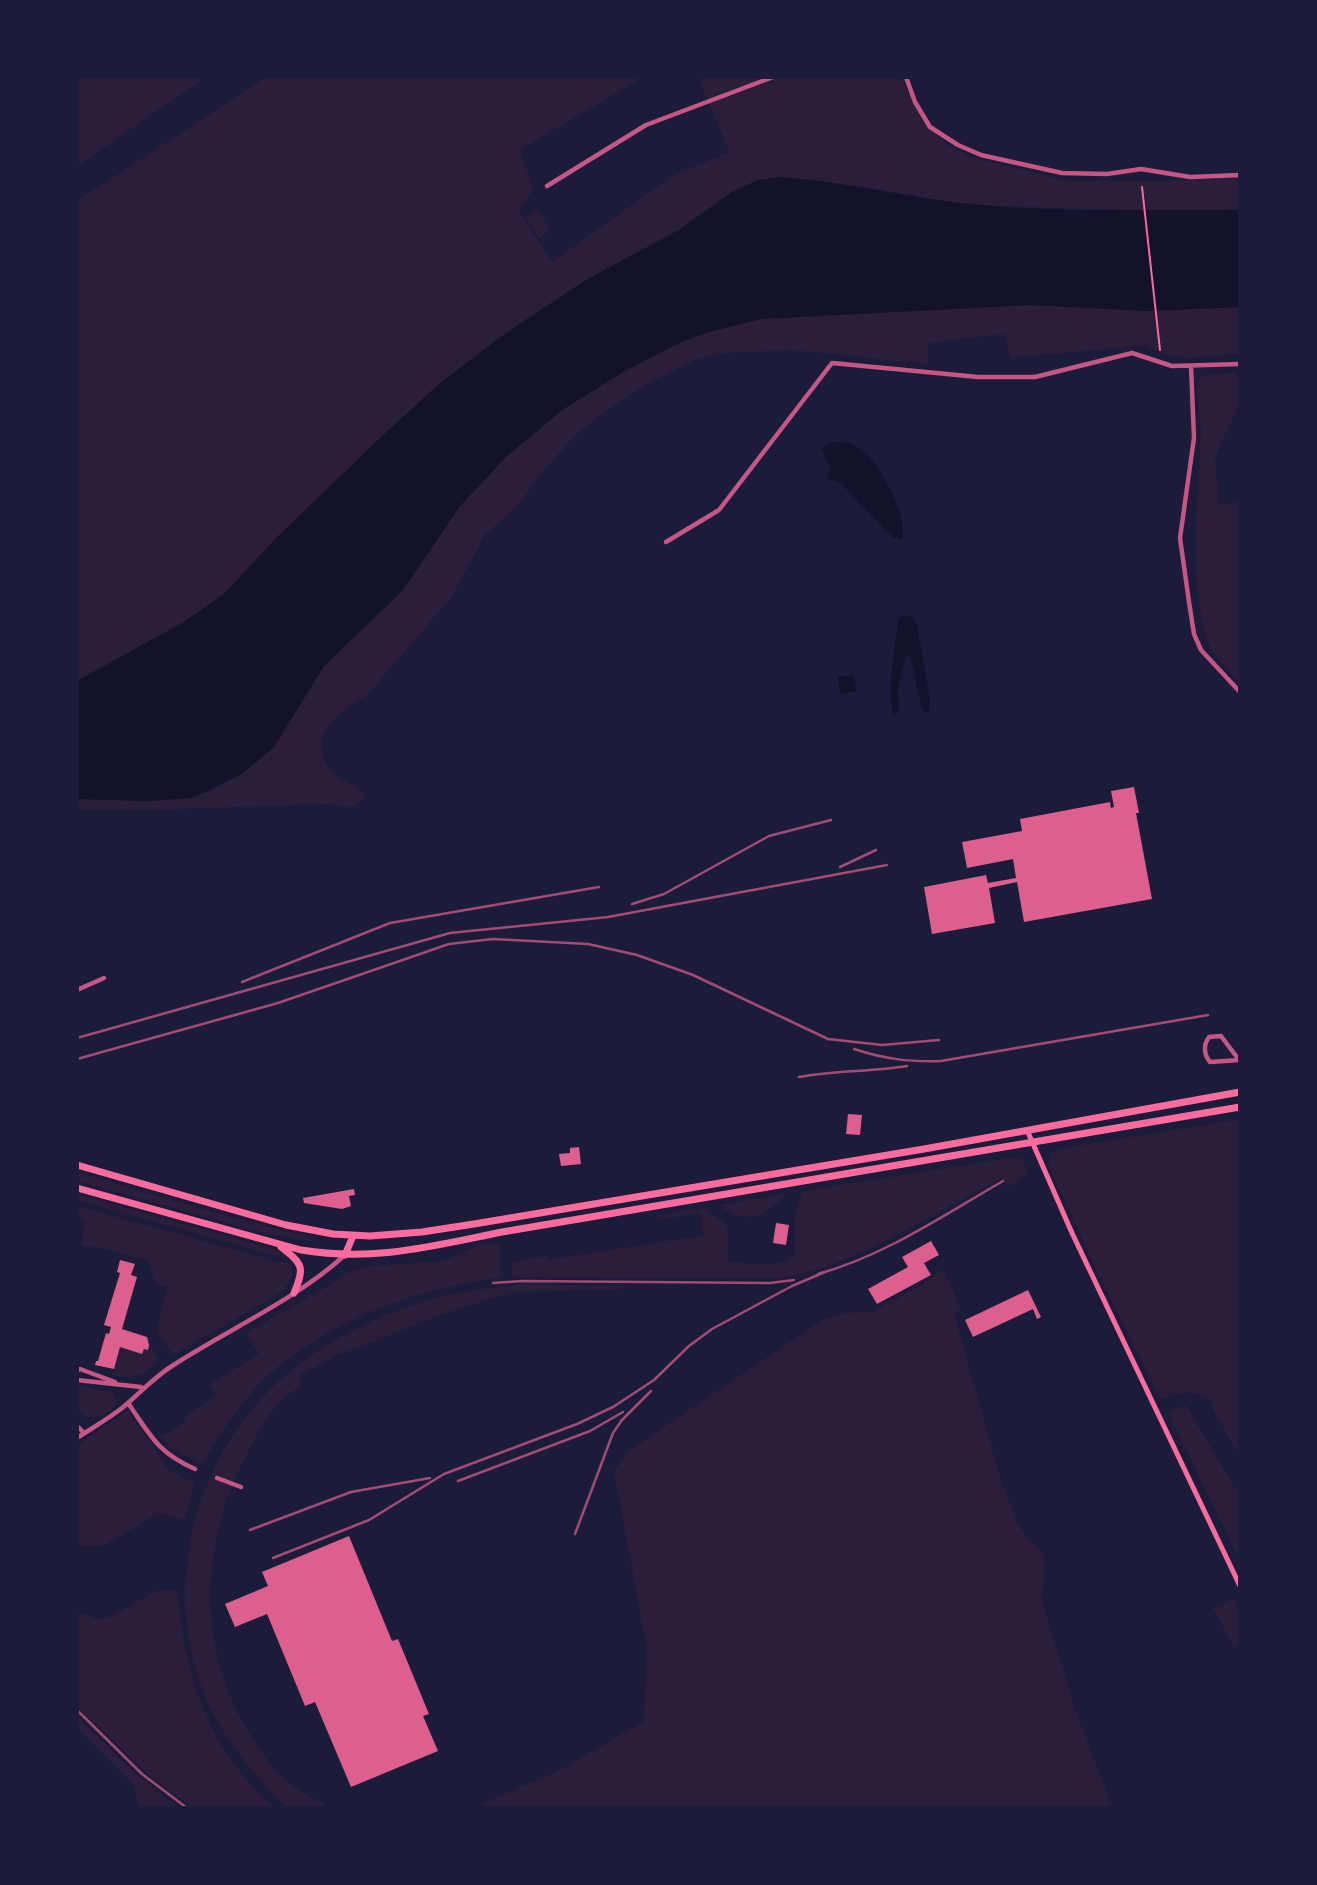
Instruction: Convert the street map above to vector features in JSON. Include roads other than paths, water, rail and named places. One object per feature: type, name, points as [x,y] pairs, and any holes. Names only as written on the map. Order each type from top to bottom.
[{"type":"highway","points":[[77,1165],[286,1225],[353,1236],[422,1232],[1240,1092]]},
{"type":"highway","points":[[77,1188],[301,1250],[345,1255],[422,1249],[502,1232],[1240,1107]]},
{"type":"highway","points":[[345,1255],[353,1236]]},
{"type":"highway","points":[[278,1244],[296,1258],[301,1267],[294,1293]]},
{"type":"main road","points":[[1027,1130],[1240,1586]]},
{"type":"street","points":[[547,186],[646,125],[773,77]]},
{"type":"street","points":[[906,77],[930,128],[981,155],[1062,173],[1107,174],[1141,169],[1190,177],[1240,175]]},
{"type":"street","points":[[666,542],[719,510],[832,363],[978,377],[1035,377],[1132,353],[1172,366],[1240,364]]},
{"type":"street","points":[[1191,366],[1194,438],[1180,538],[1189,602],[1194,634],[1201,650],[1240,692]]},
{"type":"street","points":[[77,990],[104,978]]},
{"type":"street","points":[[1221,1036],[1240,1060],[1210,1062],[1205,1052],[1205,1042],[1209,1037],[1221,1036]]},
{"type":"street","points":[[77,1438],[171,1367],[294,1293],[330,1269],[345,1255]]},
{"type":"street","points":[[77,1371],[80,1369],[104,1376],[119,1384]]},
{"type":"street","points":[[77,1380],[142,1388]]},
{"type":"street","points":[[128,1402],[158,1445],[168,1455],[195,1469]]},
{"type":"street","points":[[77,1426],[84,1433]]},
{"type":"street","points":[[217,1478],[241,1487]]},
{"type":"railway","points":[[632,904],[664,894],[769,836],[831,820]]},
{"type":"railway","points":[[840,867],[876,850]]},
{"type":"railway","points":[[77,1038],[450,933],[608,917],[887,865]]},
{"type":"railway","points":[[242,982],[390,923],[599,887]]},
{"type":"railway","points":[[77,1059],[278,1003],[449,944],[493,939],[588,944],[637,955],[693,975],[828,1039],[882,1045],[939,1040]]},
{"type":"railway","points":[[854,1049],[897,1059],[941,1061],[1208,1015]]},
{"type":"railway","points":[[799,1077],[907,1066]]},
{"type":"railway","points":[[818,1274],[890,1246],[1003,1181]]},
{"type":"railway","points":[[273,1558],[369,1520],[444,1474],[577,1424],[613,1407],[654,1380],[689,1346],[712,1329],[792,1286],[825,1272]]},
{"type":"railway","points":[[493,1283],[770,1283],[794,1280]]},
{"type":"railway","points":[[575,1534],[613,1433],[651,1391]]},
{"type":"railway","points":[[458,1481],[590,1431],[623,1412]]},
{"type":"railway","points":[[250,1530],[351,1492],[430,1478]]},
{"type":"railway","points":[[77,1710],[142,1774],[187,1808]]}]
